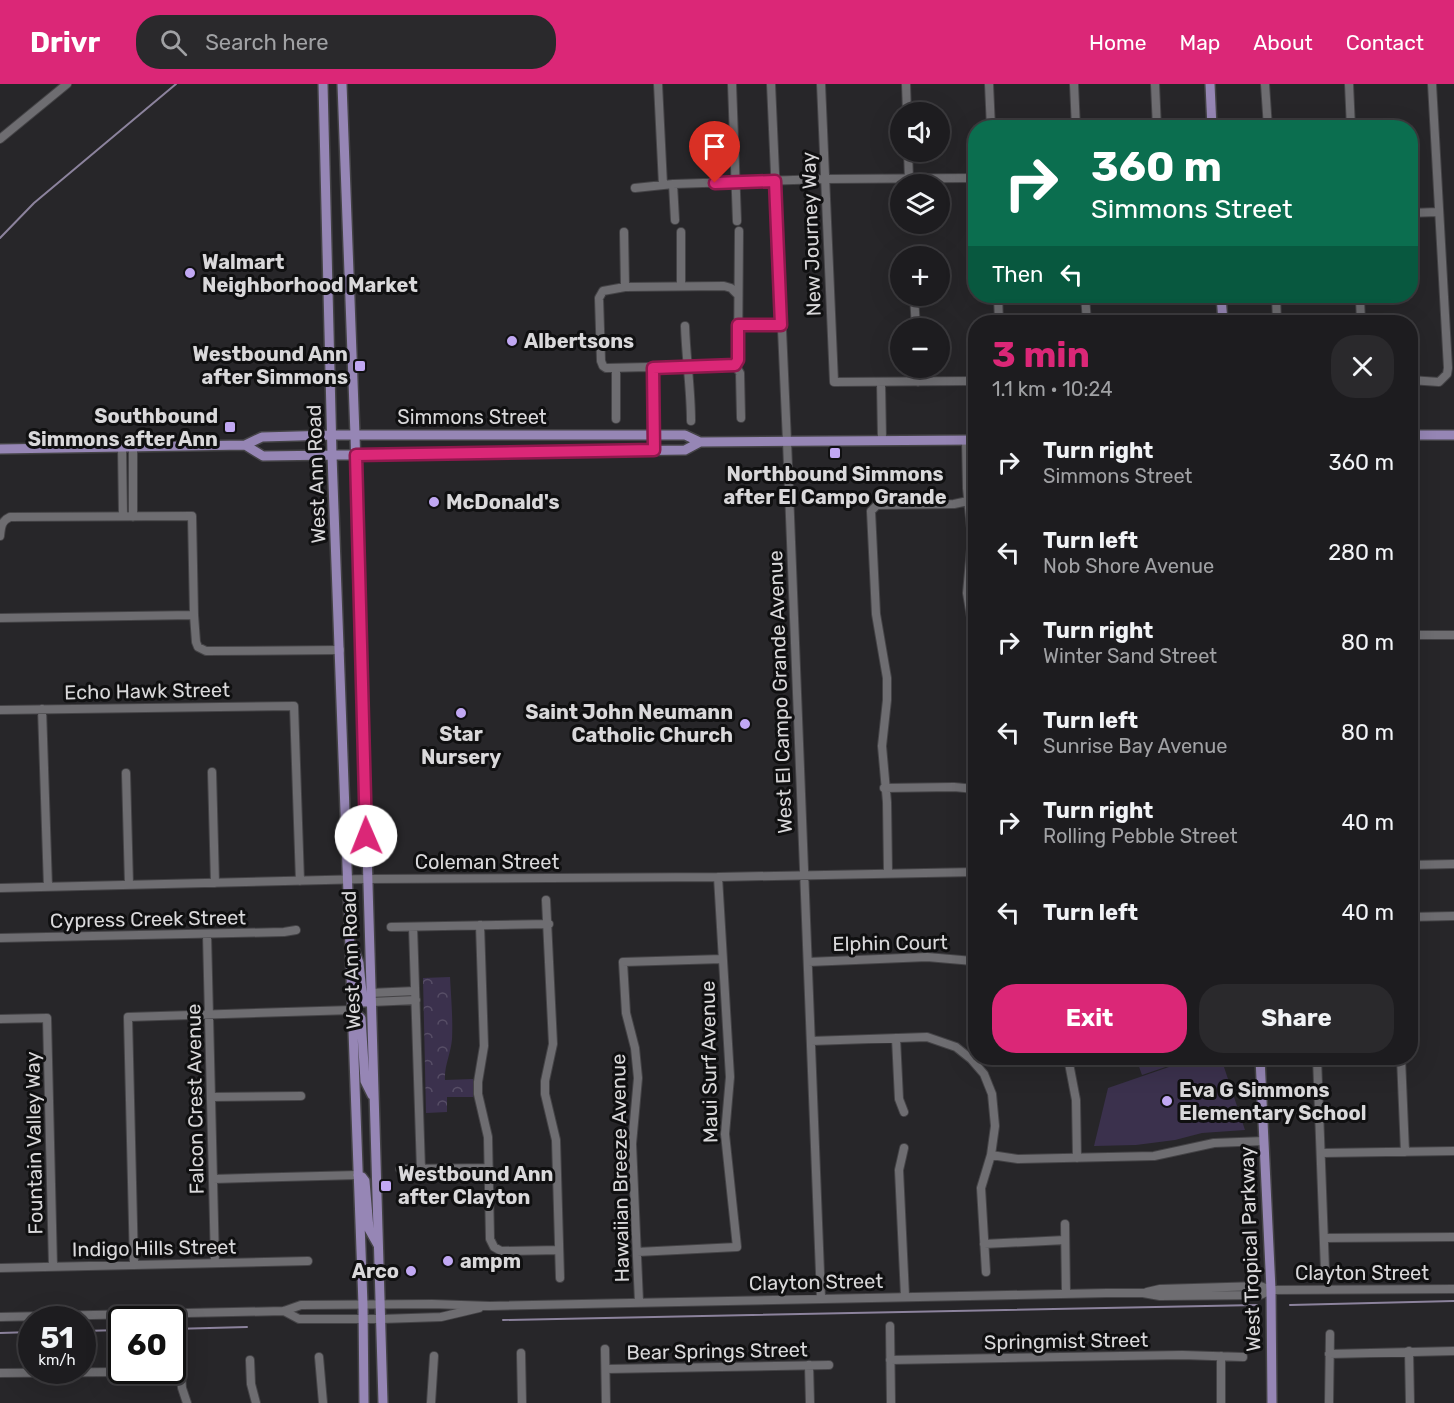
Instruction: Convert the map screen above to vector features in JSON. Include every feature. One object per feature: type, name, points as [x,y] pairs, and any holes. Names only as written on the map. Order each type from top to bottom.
[{"type":"main road","name":"West Ann Road","points":[[322,84],[332,455],[363,1305],[364,1403]]},
{"type":"main road","name":"West Ann Road","points":[[342,84],[356,455],[366,879],[383,1403]]},
{"type":"main road","points":[[1210,84],[1212,120]]},
{"type":"main road","points":[[327,227],[346,226]]},
{"type":"main road","name":"Simmons Street","points":[[0,449],[244,445],[262,437],[332,435],[685,435],[700,442],[968,440]]},
{"type":"main road","points":[[1418,435],[1454,435]]},
{"type":"main road","name":"Simmons Street","points":[[244,445],[264,456],[685,450],[700,442]]},
{"type":"main road","points":[[340,650],[360,648]]},
{"type":"main road","points":[[350,935],[359,963],[363,1002],[371,997]]},
{"type":"main road","points":[[352,1010],[361,1018],[365,1081],[374,1100]]},
{"type":"main road","name":"West Tropical Parkway","points":[[1260,1065],[1271,1290],[1272,1403]]},
{"type":"main road","points":[[358,1175],[365,1181],[369,1229],[379,1248]]},
{"type":"street","points":[[0,139],[67,84]]},
{"type":"street","points":[[658,84],[663,185]]},
{"type":"street","points":[[732,84],[737,221]]},
{"type":"street","name":"West El Campo Grande Avenue","points":[[771,84],[822,1298]]},
{"type":"street","name":"New Journey Way","points":[[822,84],[834,382],[881,382]]},
{"type":"street","points":[[906,84],[907,102]]},
{"type":"street","points":[[989,84],[991,120]]},
{"type":"street","points":[[1074,84],[1076,120]]},
{"type":"street","points":[[1155,84],[1157,120]]},
{"type":"street","points":[[1265,84],[1267,120]]},
{"type":"street","points":[[1349,84],[1351,120]]},
{"type":"street","points":[[1418,381],[1439,382],[1444,378],[1448,368],[1432,84]]},
{"type":"street","points":[[950,178],[968,178]]},
{"type":"street","points":[[635,188],[673,184],[890,179]]},
{"type":"street","points":[[673,184],[675,220]]},
{"type":"street","points":[[1418,213],[1438,212]]},
{"type":"street","points":[[735,365],[738,360],[739,231]]},
{"type":"street","points":[[624,232],[625,287]]},
{"type":"street","points":[[681,232],[681,286]]},
{"type":"street","points":[[735,365],[653,368],[603,366],[599,298],[603,291],[625,287],[724,286],[731,288],[737,294]]},
{"type":"street","points":[[738,325],[781,325]]},
{"type":"street","points":[[685,326],[691,422]]},
{"type":"street","points":[[735,365],[740,373],[741,418]]},
{"type":"street","points":[[616,368],[616,418]]},
{"type":"street","points":[[653,368],[654,450]]},
{"type":"street","points":[[882,440],[881,382],[968,381]]},
{"type":"street","points":[[122,447],[123,516]]},
{"type":"street","points":[[133,447],[133,517]]},
{"type":"street","points":[[888,873],[887,802],[882,746],[887,678],[876,614],[871,511],[877,504],[954,504],[968,501]]},
{"type":"street","points":[[0,536],[2,519],[10,517],[192,516],[194,615],[198,647],[206,651],[340,650]]},
{"type":"street","points":[[968,582],[968,599]]},
{"type":"street","points":[[0,618],[194,615]]},
{"type":"street","points":[[1418,635],[1454,635]]},
{"type":"street","name":"Echo Hawk Street","points":[[0,710],[294,706],[300,881]]},
{"type":"street","points":[[42,709],[48,887]]},
{"type":"street","points":[[212,772],[215,883]]},
{"type":"street","points":[[126,774],[129,885]]},
{"type":"street","points":[[884,788],[968,788]]},
{"type":"street","points":[[1418,865],[1454,864]]},
{"type":"street","name":"Coleman Street","points":[[0,888],[348,879],[718,877],[968,872]]},
{"type":"street","name":"Maui Surf Avenue","points":[[637,1252],[737,1247],[725,1134],[730,1077],[718,877]]},
{"type":"street","points":[[546,900],[549,924],[553,1044],[545,1081],[545,1094],[556,1140],[560,1278]]},
{"type":"street","points":[[1418,916],[1454,916]]},
{"type":"street","points":[[391,927],[549,924]]},
{"type":"street","points":[[480,925],[484,1046],[478,1095],[488,1137],[490,1239],[494,1247],[501,1251],[559,1250]]},
{"type":"street","points":[[413,927],[421,1170]]},
{"type":"street","name":"Cypress Creek Street","points":[[0,938],[296,930]]},
{"type":"street","name":"Falcon Crest Avenue","points":[[207,934],[215,1263]]},
{"type":"street","name":"Elphin Court","points":[[808,962],[927,957],[968,961]]},
{"type":"street","name":"Hawaiian Breeze Avenue","points":[[639,1302],[632,1144],[638,1078],[635,1048],[626,1013],[623,962],[722,959]]},
{"type":"street","points":[[371,997],[415,991]]},
{"type":"street","points":[[371,997],[416,1000]]},
{"type":"street","points":[[134,1265],[128,1017],[352,1010]]},
{"type":"street","name":"Fountain Valley Way","points":[[0,1019],[47,1018],[53,1267]]},
{"type":"street","points":[[811,1041],[927,1037],[956,1047],[968,1057]]},
{"type":"street","points":[[896,1038],[899,1099],[904,1112]]},
{"type":"street","points":[[976,1065],[984,1074],[992,1094],[995,1126],[991,1155],[981,1188],[986,1272]]},
{"type":"street","points":[[1069,1065],[1076,1100],[1077,1158]]},
{"type":"street","points":[[1317,1065],[1325,1270]]},
{"type":"street","points":[[1401,1065],[1405,1152]]},
{"type":"street","points":[[211,1097],[301,1096]]},
{"type":"street","points":[[991,1155],[1018,1159],[1154,1156],[1214,1143],[1264,1141]]},
{"type":"street","points":[[904,1148],[899,1170],[905,1296]]},
{"type":"street","points":[[1321,1153],[1454,1151]]},
{"type":"street","points":[[400,1169],[489,1168]]},
{"type":"street","points":[[213,1179],[358,1175]]},
{"type":"street","points":[[1065,1224],[1066,1293]]},
{"type":"street","points":[[1324,1238],[1454,1237]]},
{"type":"street","points":[[984,1244],[1065,1240]]},
{"type":"street","name":"Indigo Hills Street","points":[[0,1268],[308,1261]]},
{"type":"street","name":"Clayton Street","points":[[0,1317],[284,1311],[301,1305],[489,1306],[1066,1293],[1143,1293],[1160,1296],[1260,1294],[1271,1290],[1454,1289]]},
{"type":"street","points":[[441,1304],[441,1317]]},
{"type":"street","name":"Clayton Street","points":[[284,1311],[299,1319],[381,1319],[441,1317],[489,1306]]},
{"type":"street","points":[[890,1326],[891,1403]]},
{"type":"street","points":[[1329,1403],[1330,1334]]},
{"type":"street","points":[[605,1349],[606,1403]]},
{"type":"street","points":[[1409,1351],[1410,1403]]},
{"type":"street","points":[[1329,1354],[1454,1351]]},
{"type":"street","points":[[521,1353],[522,1403]]},
{"type":"street","points":[[431,1403],[434,1356]]},
{"type":"street","points":[[1221,1356],[1221,1403]]},
{"type":"street","points":[[319,1357],[323,1403]]},
{"type":"street","name":"Springmist Street","points":[[890,1360],[1243,1357]]},
{"type":"street","points":[[250,1360],[251,1384],[256,1403]]},
{"type":"street","points":[[809,1365],[810,1403]]},
{"type":"street","name":"Bear Springs Street","points":[[606,1369],[829,1365]]},
{"type":"street","points":[[0,1373],[108,1372]]},
{"type":"street","points":[[182,1384],[187,1403]]},
{"type":"green space","points":[[450,977],[452,1039],[445,1080],[473,1079],[473,1097],[447,1097],[447,1112],[426,1113],[423,978]]},
{"type":"green space","points":[[1138,1065],[1171,1065],[1142,1075]]},
{"type":"green space","name":"Eva G Simmons Elementary School","points":[[1175,1065],[1223,1065],[1245,1130],[1202,1133],[1175,1140],[1136,1145],[1094,1146],[1108,1088]]},
{"type":"waterway","points":[[0,238],[34,203],[176,84]]},
{"type":"waterway","points":[[1290,1305],[1454,1301]]},
{"type":"waterway","points":[[503,1320],[1257,1305]]},
{"type":"waterway","points":[[186,1329],[247,1327]]},
{"type":"waterway","points":[[96,1331],[108,1330]]},
{"type":"waterway","points":[[0,1333],[18,1332]]},
{"type":"place","name":"Walmart Neighborhood Market","points":[[190,273]]},
{"type":"place","name":"Albertsons","points":[[512,341]]},
{"type":"place","name":"Westbound Ann after Simmons","points":[[360,366]]},
{"type":"place","name":"Southbound Simmons after Ann","points":[[230,427]]},
{"type":"place","name":"Northbound Simmons after El Campo Grande","points":[[835,453]]},
{"type":"place","name":"McDonald's","points":[[434,502]]},
{"type":"place","name":"Star Nursery","points":[[461,713]]},
{"type":"place","name":"Saint John Neumann Catholic Church","points":[[745,724]]},
{"type":"place","name":"Eva G Simmons Elementary School","points":[[1167,1101]]},
{"type":"place","name":"Westbound Ann after Clayton","points":[[386,1186]]},
{"type":"place","name":"ampm","points":[[448,1261]]},
{"type":"place","name":"Arco","points":[[411,1271]]},
{"type":"route","points":[[366,836],[356,455],[654,450],[653,368],[735,365],[738,360],[738,325],[781,325],[775,181],[715,183]]}]
